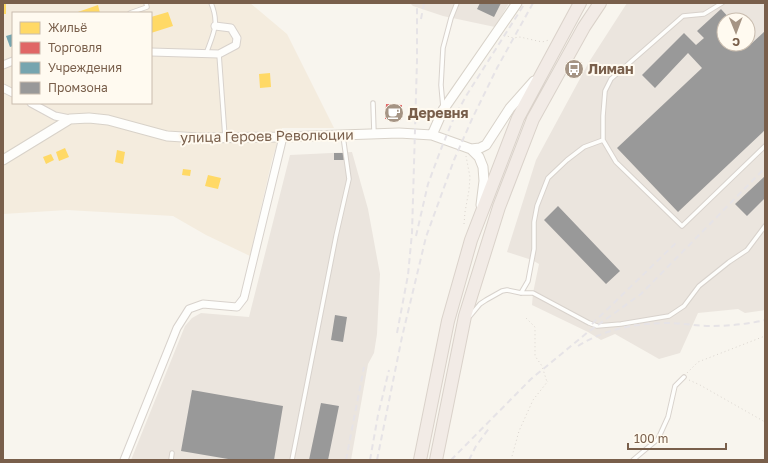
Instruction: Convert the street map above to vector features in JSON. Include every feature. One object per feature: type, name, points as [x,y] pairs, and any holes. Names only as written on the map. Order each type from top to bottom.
[{"type":"highway","points":[[420,460],[448,321],[471,240],[518,118],[580,3]]},
{"type":"highway","points":[[436,460],[463,323],[499,207],[534,119],[584,27],[600,3]]},
{"type":"main road","points":[[432,136],[443,110],[517,3]]},
{"type":"main road","points":[[467,148],[480,148],[486,145],[510,108],[543,71]]},
{"type":"main road","name":"улица Героев Революции","points":[[3,160],[70,119],[89,118],[108,120],[167,136],[225,138],[399,133],[432,136],[467,148]]},
{"type":"main road","points":[[467,148],[478,157],[483,167],[484,181],[480,216]]},
{"type":"street","points":[[152,52],[219,54],[236,45],[237,38],[231,28],[215,26]]},
{"type":"street","points":[[3,88],[12,92]]},
{"type":"street","points":[[33,104],[55,116],[70,119]]},
{"type":"street","points":[[124,460],[177,328],[189,309],[203,304],[237,307],[244,298],[283,137]]},
{"type":"lane","points":[[133,12],[147,7],[146,3]]},
{"type":"lane","points":[[206,54],[215,26],[214,11],[211,3]]},
{"type":"lane","points":[[443,110],[441,85],[443,48],[451,18],[457,3]]},
{"type":"lane","points":[[722,3],[704,14],[683,16],[611,79],[606,91],[602,140],[616,162],[682,226],[765,146]]},
{"type":"lane","points":[[219,54],[225,138]]},
{"type":"lane","points":[[373,103],[374,134]]},
{"type":"lane","points":[[292,460],[336,236],[349,180],[343,135]]},
{"type":"lane","points":[[521,293],[528,280],[534,250],[534,222],[537,206],[548,178],[567,160],[584,147],[602,140]]},
{"type":"lane","points":[[463,323],[480,304],[502,291],[507,290],[521,293],[533,293],[589,323],[598,326],[621,324],[669,316],[684,306],[699,286],[747,250],[765,226]]},
{"type":"lane","points":[[633,460],[658,439],[668,417],[675,386],[684,377]]},
{"type":"lane","points":[[171,460],[172,453]]},
{"type":"path","points":[[496,34],[542,42],[554,38]]},
{"type":"path","points":[[464,224],[470,177],[467,148]]},
{"type":"path","points":[[526,318],[535,327],[535,356],[542,366],[547,383]]},
{"type":"path","points":[[765,336],[698,362],[684,377],[700,384],[765,422]]},
{"type":"path","points":[[511,460],[519,431],[533,400],[548,381]]},
{"type":"shaded area","points":[[3,3],[250,3],[287,34],[334,128],[282,128],[272,160],[250,256],[206,235],[173,216],[67,210],[3,214]]},
{"type":"shaded area","points":[[410,3],[509,3],[495,27],[443,16],[413,6]]},
{"type":"shaded area","points":[[627,3],[765,3],[765,310],[745,313],[738,309],[698,313],[680,353],[659,359],[615,334],[601,340],[588,332],[532,305],[539,264],[532,260],[507,252],[536,160],[589,62]]},
{"type":"shaded area","points":[[352,152],[368,209],[380,274],[377,334],[374,353],[368,364],[351,460],[131,460],[185,326],[192,318],[201,313],[249,317],[290,155]]},
{"type":"building: Жильё","points":[[3,3],[6,3],[6,14],[3,14]]},
{"type":"building: Жильё","points":[[98,5],[100,12],[78,12]]},
{"type":"building: Жильё","points":[[168,12],[173,26],[152,33],[152,17]]},
{"type":"building: Жильё","points":[[270,73],[271,87],[260,88],[259,74]]},
{"type":"building: Жильё","points":[[65,148],[69,157],[59,161],[56,152]]},
{"type":"building: Жильё","points":[[117,150],[125,152],[123,164],[115,162]]},
{"type":"building: Жильё","points":[[51,154],[54,160],[46,164],[43,157]]},
{"type":"building: Жильё","points":[[183,169],[191,170],[190,176],[182,175]]},
{"type":"building: Жильё","points":[[208,175],[221,178],[218,189],[205,186]]},
{"type":"building: Торговля","points":[[386,104],[402,105],[401,120],[385,119]]},
{"type":"building: Учреждения","points":[[12,34],[12,46],[10,47],[6,36]]},
{"type":"building: Промзона","points":[[480,3],[501,3],[494,17],[477,9]]},
{"type":"building: Промзона","points":[[716,14],[716,52],[756,52],[756,39],[765,31],[765,130],[678,212],[617,148],[702,68],[688,53],[655,88],[642,75],[684,33],[696,45],[704,38],[697,31]]},
{"type":"building: Промзона","points":[[334,153],[344,153],[344,160],[334,160]]},
{"type":"building: Промзона","points":[[765,176],[765,198],[747,216],[735,204]]},
{"type":"building: Промзона","points":[[558,206],[620,271],[606,284],[544,220]]},
{"type":"building: Промзона","points":[[335,315],[347,317],[343,342],[331,340]]},
{"type":"building: Промзона","points":[[192,390],[283,406],[274,460],[234,460],[181,451]]},
{"type":"building: Промзона","points":[[321,403],[339,406],[328,460],[309,460]]},
{"type":"railway","points":[[397,333],[408,275],[412,233],[417,61],[417,3]]},
{"type":"railway","points":[[421,19],[424,3]]},
{"type":"railway","points":[[416,236],[428,184],[453,120],[466,96],[525,3]]},
{"type":"railway","points":[[377,460],[402,337],[426,237],[454,160],[472,119],[497,68],[533,3]]},
{"type":"railway","points":[[451,460],[531,379],[588,332],[641,294],[765,168]]},
{"type":"railway","points":[[592,324],[677,242]]},
{"type":"railway","points":[[578,346],[610,331],[644,324],[679,323],[705,326],[724,326],[765,320]]},
{"type":"railway","points":[[346,460],[364,367]]},
{"type":"railway","points":[[370,460],[378,415],[389,370]]},
{"type":"railway","points":[[469,460],[476,446],[490,427]]},
{"type":"place","name":"Лиман","points":[[574,69]]},
{"type":"place","name":"Деревня","points":[[394,113]]}]
